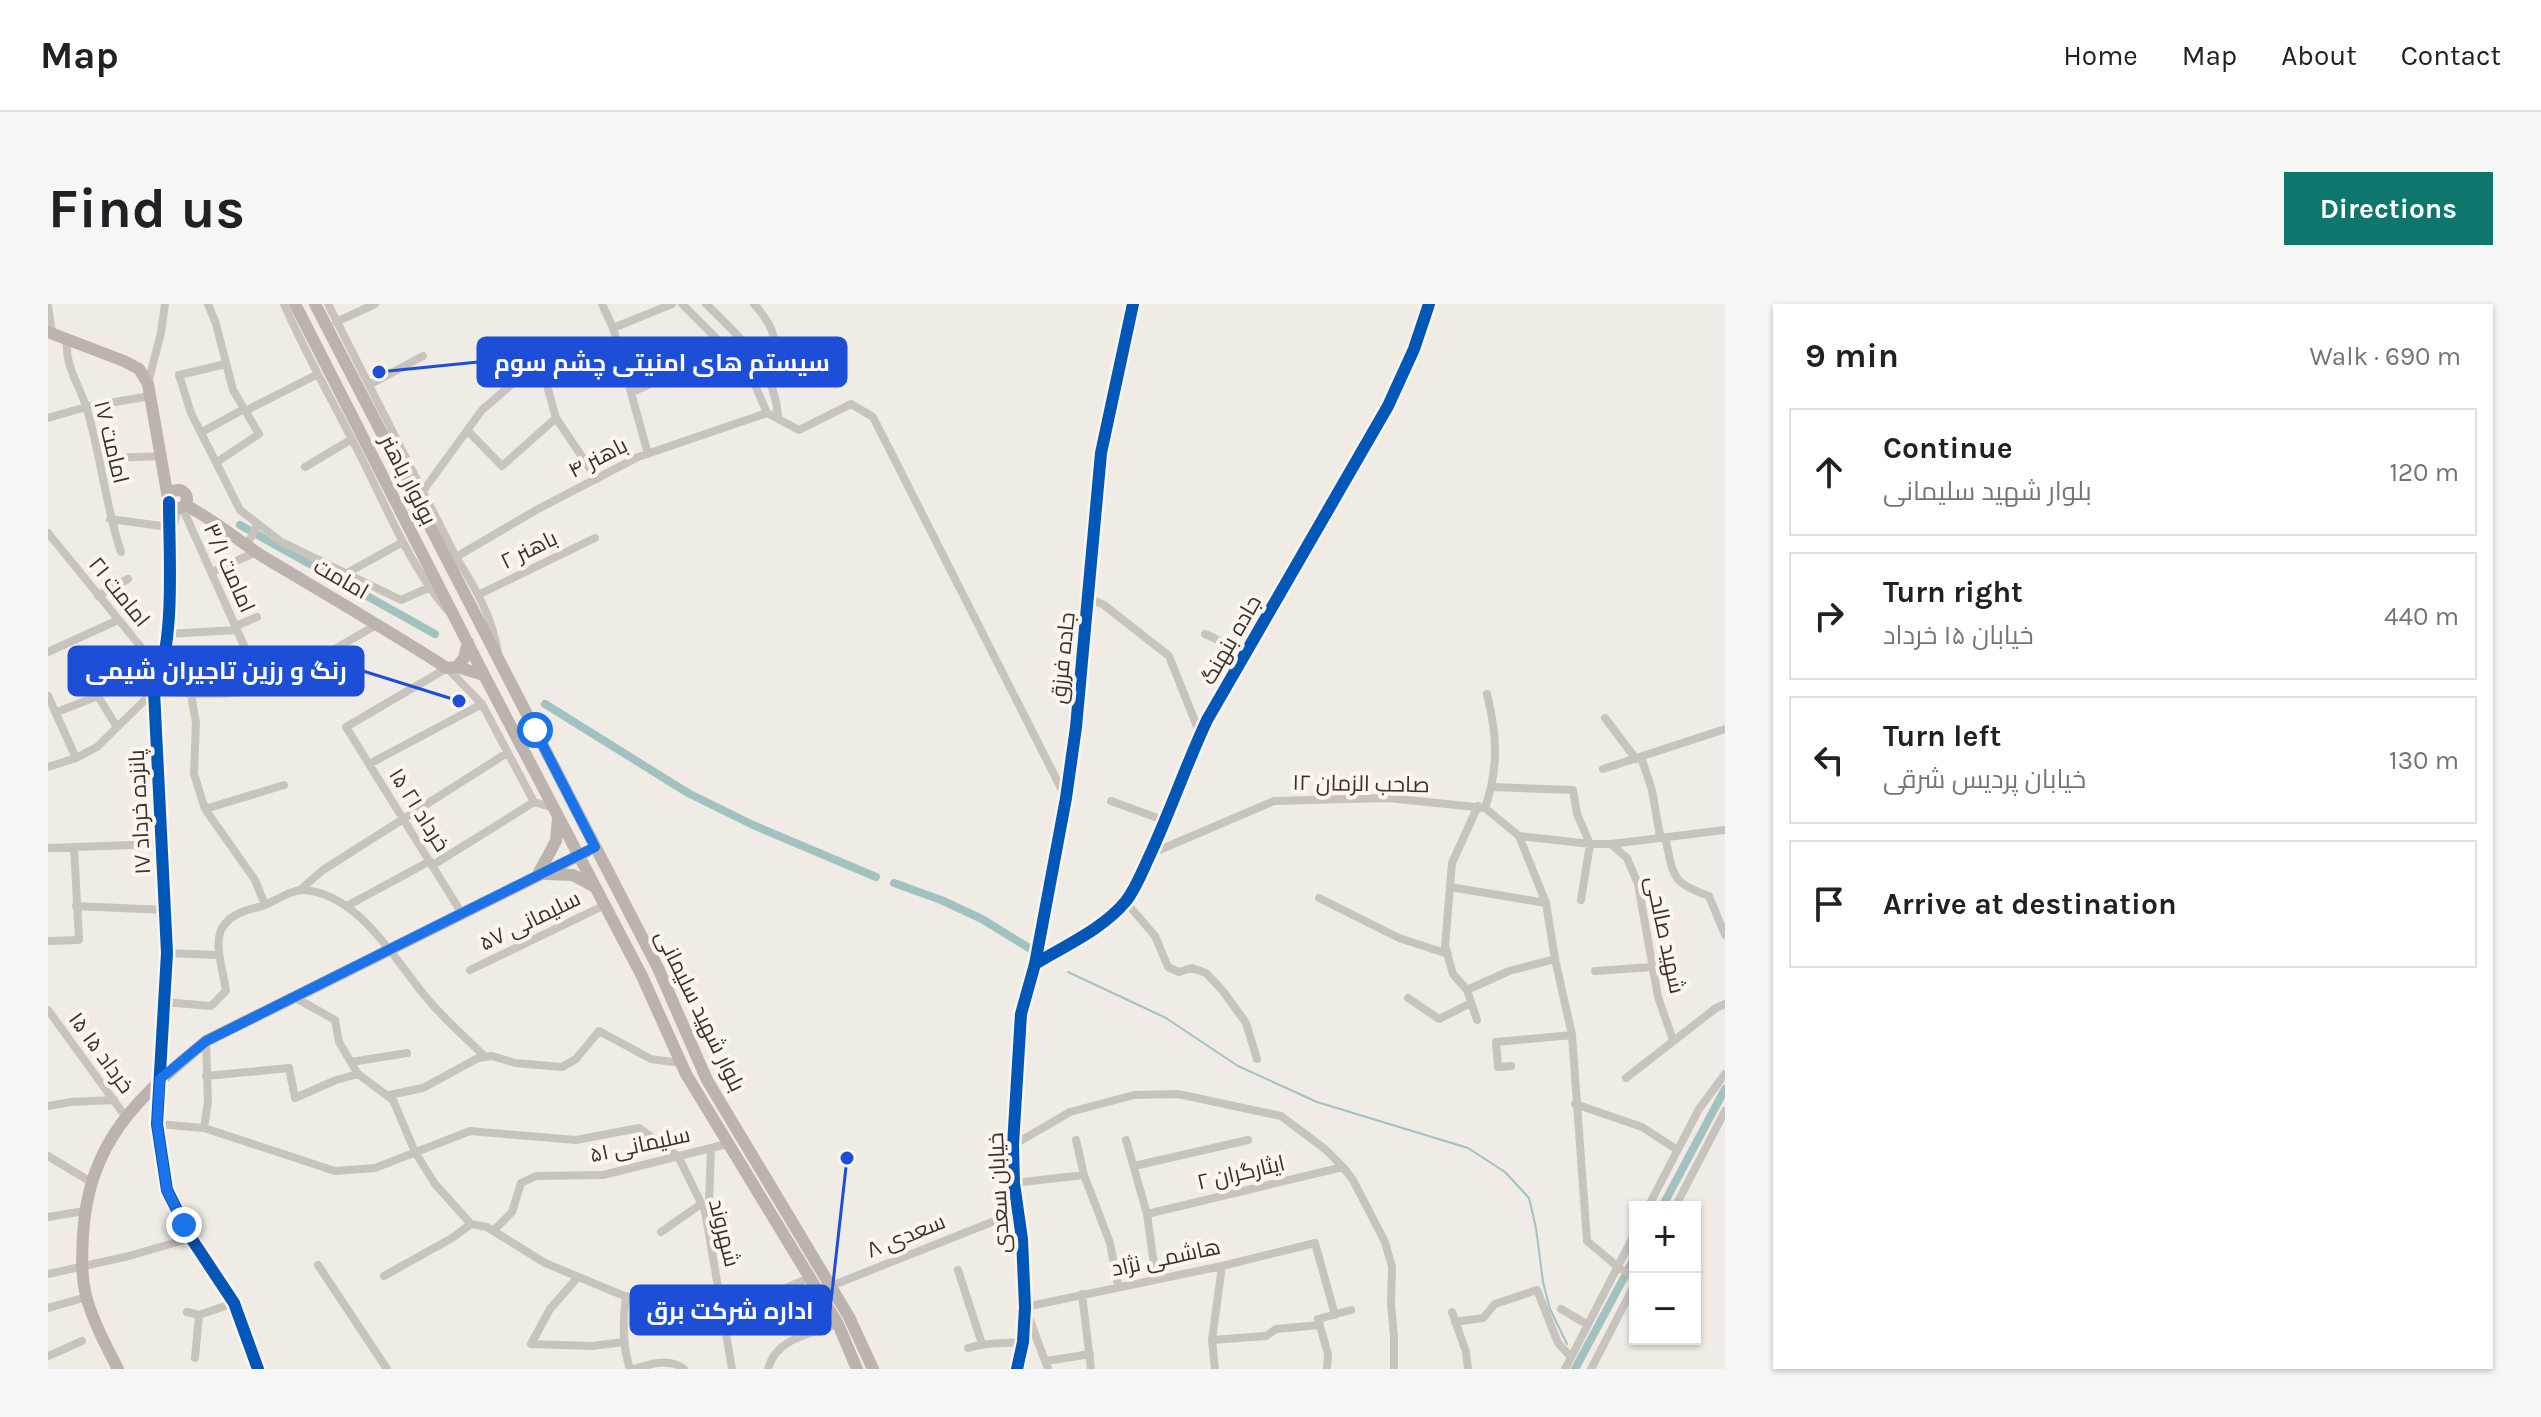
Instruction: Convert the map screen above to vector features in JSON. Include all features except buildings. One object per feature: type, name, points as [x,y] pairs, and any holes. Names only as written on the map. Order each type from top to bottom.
[{"type":"main road","name":"بولوار باهنر","points":[[315,304],[390,452],[422,496],[501,665]]},
{"type":"main road","name":"جاده فرزق","points":[[1021,1014],[1035,964],[1066,798],[1089,598],[1101,453],[1133,304]]},
{"type":"main road","name":"بولوار باهنر","points":[[295,312],[376,459],[484,675]]},
{"type":"main road","points":[[50,333],[139,369],[149,390],[162,456],[179,500]]},
{"type":"main road","points":[[369,447],[378,445],[383,439]]},
{"type":"main road","points":[[376,459],[382,453],[390,452]]},
{"type":"main road","name":"امامت","points":[[179,500],[207,517],[254,538],[378,624],[452,668],[484,675]]},
{"type":"main road","points":[[452,668],[464,658],[468,642]]},
{"type":"main road","name":"بلوار شهید سلیمانی","points":[[501,665],[658,968],[707,1080],[831,1286],[859,1335],[873,1369]]},
{"type":"main road","name":"بلوار شهید سلیمانی","points":[[484,675],[642,976],[681,1063],[838,1324],[857,1369]]},
{"type":"main road","points":[[538,874],[556,841],[556,812]]},
{"type":"main road","points":[[118,1369],[87,1297],[81,1266],[84,1211],[91,1182],[98,1159],[125,1116],[160,1079],[206,1041],[595,847]]},
{"type":"main road","points":[[538,874],[573,875],[597,888]]},
{"type":"main road","name":"خیابان سعدی","points":[[1017,1369],[1023,1342],[1025,1307],[1013,1145],[1021,1014]]},
{"type":"main road","points":[[784,1238],[797,1230]]},
{"type":"street","points":[[48,418],[149,390],[165,304]]},
{"type":"street","points":[[208,304],[233,390],[259,434],[217,462]]},
{"type":"street","points":[[284,304],[295,312],[316,375],[428,588],[458,623]]},
{"type":"street","points":[[328,304],[422,496],[480,594],[493,626],[501,665]]},
{"type":"street","points":[[336,322],[375,304]]},
{"type":"street","points":[[602,304],[613,328],[648,454]]},
{"type":"street","points":[[613,328],[672,304]]},
{"type":"street","points":[[682,304],[728,350],[754,383],[767,413],[799,430],[851,404],[873,417],[1066,798]]},
{"type":"street","points":[[706,304],[751,349],[774,390]]},
{"type":"street","points":[[754,304],[768,320],[776,336],[774,390],[778,417]]},
{"type":"street","name":"جاده بنهنگ","points":[[1035,964],[1101,925],[1125,901],[1166,821],[1200,734],[1388,406],[1414,349],[1429,304]]},
{"type":"street","points":[[48,306],[50,333]]},
{"type":"street","name":"امامت ۱۷","points":[[67,341],[66,357],[86,407],[110,519],[121,552]]},
{"type":"street","points":[[422,496],[482,410],[565,341]]},
{"type":"street","points":[[632,392],[728,350]]},
{"type":"street","points":[[369,385],[423,356]]},
{"type":"street","points":[[540,360],[556,418],[597,479]]},
{"type":"street","points":[[226,364],[179,375],[191,413],[254,538]]},
{"type":"street","points":[[202,432],[316,375]]},
{"type":"street","name":"باهنر ۴","points":[[456,557],[538,509],[648,454],[767,413]]},
{"type":"street","points":[[468,431],[502,466],[556,418]]},
{"type":"street","points":[[305,467],[352,439]]},
{"type":"street","points":[[111,458],[162,456]]},
{"type":"street","name":"پانزده خرداد ۱۷","points":[[179,500],[169,527],[166,634],[162,673],[154,691],[167,953],[157,1124],[167,1190],[191,1238],[234,1303],[258,1369]]},
{"type":"street","name":"پانزده خرداد ۱۷","points":[[170,545],[179,500]]},
{"type":"street","name":"امامت ۳/۱","points":[[179,500],[263,688]]},
{"type":"street","points":[[110,519],[169,527]]},
{"type":"street","name":"امامت ۲۱","points":[[48,533],[162,673]]},
{"type":"street","points":[[212,572],[254,538],[280,541],[401,600],[428,588]]},
{"type":"street","name":"باهنر ۲","points":[[480,594],[595,538]]},
{"type":"street","points":[[347,573],[403,542]]},
{"type":"street","points":[[98,596],[128,579]]},
{"type":"street","points":[[1089,598],[1128,622],[1169,656],[1200,734]]},
{"type":"street","points":[[166,634],[236,628],[257,617]]},
{"type":"street","points":[[48,652],[118,620]]},
{"type":"street","points":[[48,767],[97,747],[154,691],[191,694],[253,692],[378,624]]},
{"type":"street","points":[[1205,634],[1246,653]]},
{"type":"street","points":[[452,668],[482,704],[534,802],[556,812]]},
{"type":"street","name":"۱۵ خرداد ۲١","points":[[452,668],[346,727],[461,912]]},
{"type":"street","points":[[91,685],[117,727]]},
{"type":"street","points":[[191,694],[196,723],[194,774],[205,809],[255,880],[265,905]]},
{"type":"street","points":[[1477,1020],[1467,990],[1453,974],[1445,946],[1452,863],[1492,787],[1496,730],[1487,694]]},
{"type":"street","points":[[48,696],[76,758]]},
{"type":"street","points":[[57,712],[98,696]]},
{"type":"street","points":[[369,764],[482,704]]},
{"type":"street","points":[[1605,718],[1638,758],[1652,790],[1674,877],[1687,888],[1709,896],[1725,935]]},
{"type":"street","points":[[1603,769],[1725,729]]},
{"type":"street","points":[[164,1002],[211,1006],[226,991],[222,961],[217,955],[217,939],[228,921],[242,910],[265,905],[301,889],[323,870],[507,753]]},
{"type":"street","points":[[205,809],[284,785]]},
{"type":"street","points":[[1492,787],[1573,790],[1577,814],[1590,844],[1581,900]]},
{"type":"street","name":"صاحب الزمان ۱۲","points":[[1150,854],[1274,801],[1388,798],[1481,807]]},
{"type":"street","points":[[1111,801],[1166,821]]},
{"type":"street","points":[[347,906],[432,863],[534,802]]},
{"type":"street","points":[[1481,807],[1519,836],[1546,903],[1572,1035],[1587,1241],[1629,1273]]},
{"type":"street","points":[[1519,836],[1611,844],[1725,830]]},
{"type":"street","points":[[48,848],[162,844]]},
{"type":"street","name":"شهید صالحی","points":[[1611,844],[1627,858],[1638,884],[1658,997],[1673,1040]]},
{"type":"street","points":[[48,941],[79,940],[74,847]]},
{"type":"street","points":[[1450,887],[1546,903]]},
{"type":"street","points":[[301,889],[328,894],[347,906],[390,949],[425,997],[485,1057]]},
{"type":"street","points":[[1319,898],[1399,938],[1448,954]]},
{"type":"street","points":[[1125,901],[1155,936],[1168,967],[1179,972],[1192,968],[1206,973],[1223,991],[1246,1023],[1257,1059]]},
{"type":"street","name":"سلیمانی ۵۷","points":[[470,970],[605,905]]},
{"type":"street","points":[[76,906],[165,910]]},
{"type":"street","points":[[167,953],[217,955]]},
{"type":"street","points":[[1467,990],[1509,971],[1555,959]]},
{"type":"street","points":[[1595,971],[1652,967]]},
{"type":"street","points":[[294,997],[335,1020],[339,1042],[358,1074],[389,1095],[415,1152],[435,1184],[471,1224],[493,1231],[545,1263],[646,1305],[722,1306],[779,1291],[809,1278]]},
{"type":"street","points":[[1408,998],[1439,1019],[1471,1003]]},
{"type":"street","points":[[1626,1078],[1725,1004]]},
{"type":"street","name":"۱۵ خرداد ۱۵","points":[[48,1010],[125,1116]]},
{"type":"street","points":[[389,1095],[423,1088],[478,1058],[562,1067],[576,1059],[599,1031],[651,1059],[681,1063]]},
{"type":"street","points":[[1511,1066],[1498,1067],[1496,1042],[1572,1035]]},
{"type":"street","points":[[204,1128],[208,1101],[206,1041]]},
{"type":"street","points":[[351,1062],[407,1053]]},
{"type":"street","points":[[206,1076],[289,1068],[295,1098],[358,1074]]},
{"type":"street","points":[[1651,1201],[1699,1109],[1725,1074]]},
{"type":"street","points":[[1013,1145],[1070,1112],[1134,1095],[1178,1094],[1281,1116],[1325,1149],[1343,1167],[1385,1242],[1392,1267],[1394,1369]]},
{"type":"street","points":[[48,1106],[114,1100]]},
{"type":"street","points":[[1575,1104],[1642,1127],[1676,1149]]},
{"type":"street","points":[[1678,1201],[1725,1111]]},
{"type":"street","points":[[157,1124],[204,1128],[335,1171],[375,1168],[470,1131],[576,1140],[639,1128],[678,1156]]},
{"type":"street","points":[[1076,1140],[1084,1175],[1110,1243],[1118,1286]]},
{"type":"street","points":[[1126,1140],[1147,1214],[1156,1279]]},
{"type":"street","points":[[1134,1166],[1248,1140]]},
{"type":"street","name":"سلیمانی ۵۱","points":[[493,1231],[512,1212],[521,1183],[536,1176],[603,1175],[727,1144]]},
{"type":"street","points":[[661,1232],[709,1201],[711,1149]]},
{"type":"street","points":[[48,1156],[91,1182]]},
{"type":"street","name":"شهروند","points":[[678,1156],[703,1207],[732,1369]]},
{"type":"street","name":"ایثارگران ۲","points":[[1147,1214],[1343,1167]]},
{"type":"street","points":[[1014,1183],[1084,1175]]},
{"type":"street","name":"سعدی ۸","points":[[831,1286],[995,1220],[1017,1208]]},
{"type":"street","points":[[48,1217],[84,1211]]},
{"type":"street","points":[[995,1220],[1021,1233]]},
{"type":"street","points":[[384,1276],[471,1224]]},
{"type":"street","points":[[48,1274],[191,1238]]},
{"type":"street","name":"هاشمی نژاد","points":[[1025,1307],[1222,1266],[1315,1243],[1335,1315]]},
{"type":"street","points":[[1565,1369],[1629,1245]]},
{"type":"street","points":[[318,1265],[387,1369]]},
{"type":"street","points":[[1215,1369],[1212,1340],[1222,1266]]},
{"type":"street","points":[[958,1270],[982,1344]]},
{"type":"street","points":[[578,1277],[550,1309],[531,1344],[592,1346],[624,1342]]},
{"type":"street","points":[[1455,1322],[1483,1318],[1495,1304],[1537,1290],[1558,1343],[1571,1357]]},
{"type":"street","points":[[1082,1294],[1091,1369]]},
{"type":"street","points":[[626,1296],[624,1342],[632,1369],[659,1362],[678,1364],[684,1369]]},
{"type":"street","points":[[1591,1369],[1629,1296]]},
{"type":"street","points":[[48,1308],[87,1297]]},
{"type":"street","points":[[187,1312],[199,1315],[234,1303]]},
{"type":"street","points":[[1025,1307],[1048,1365],[1090,1354]]},
{"type":"street","points":[[1561,1309],[1588,1325]]},
{"type":"street","points":[[1212,1340],[1266,1336],[1276,1329],[1319,1322],[1351,1310]]},
{"type":"street","points":[[1452,1312],[1466,1352],[1468,1369]]},
{"type":"street","points":[[195,1358],[199,1315]]},
{"type":"street","points":[[1319,1322],[1328,1365]]},
{"type":"street","points":[[768,1369],[771,1359],[782,1346],[838,1324]]},
{"type":"street","points":[[48,1356],[82,1341]]},
{"type":"street","points":[[968,1348],[982,1344],[1023,1342]]},
{"type":"waterway","points":[[240,525],[435,634]]},
{"type":"waterway","points":[[545,704],[688,793],[753,825],[876,877]]},
{"type":"waterway","points":[[894,883],[982,919],[1029,948]]},
{"type":"waterway","points":[[1068,972],[1166,1018],[1238,1066],[1317,1102],[1468,1148],[1505,1172],[1529,1198],[1550,1309],[1567,1344]]},
{"type":"waterway","points":[[1665,1201],[1725,1089]]},
{"type":"waterway","points":[[1575,1369],[1629,1268]]},
{"type":"cycle path","points":[[1017,1369],[1023,1342],[1025,1307],[1013,1145],[1021,1014],[1035,964],[1066,798],[1076,727],[1101,453],[1133,304]]},
{"type":"cycle path","points":[[1035,964],[1106,920],[1133,891],[1207,720],[1388,406],[1414,349],[1429,304]]},
{"type":"cycle path","points":[[169,502],[168,624],[166,648],[154,691],[167,953],[157,1124],[167,1190],[191,1238],[234,1303],[258,1369]]},
{"type":"place","name":"سیستم های امنیتی چشم سوم","points":[[379,372]]},
{"type":"place","name":"رنگ و رزین تاجیران شیمی","points":[[459,701]]},
{"type":"place","name":"اداره شرکت برق","points":[[847,1158]]},
{"type":"route","points":[[184,1225],[167,1190],[157,1124],[160,1079],[206,1041],[595,847],[535,730]]}]
